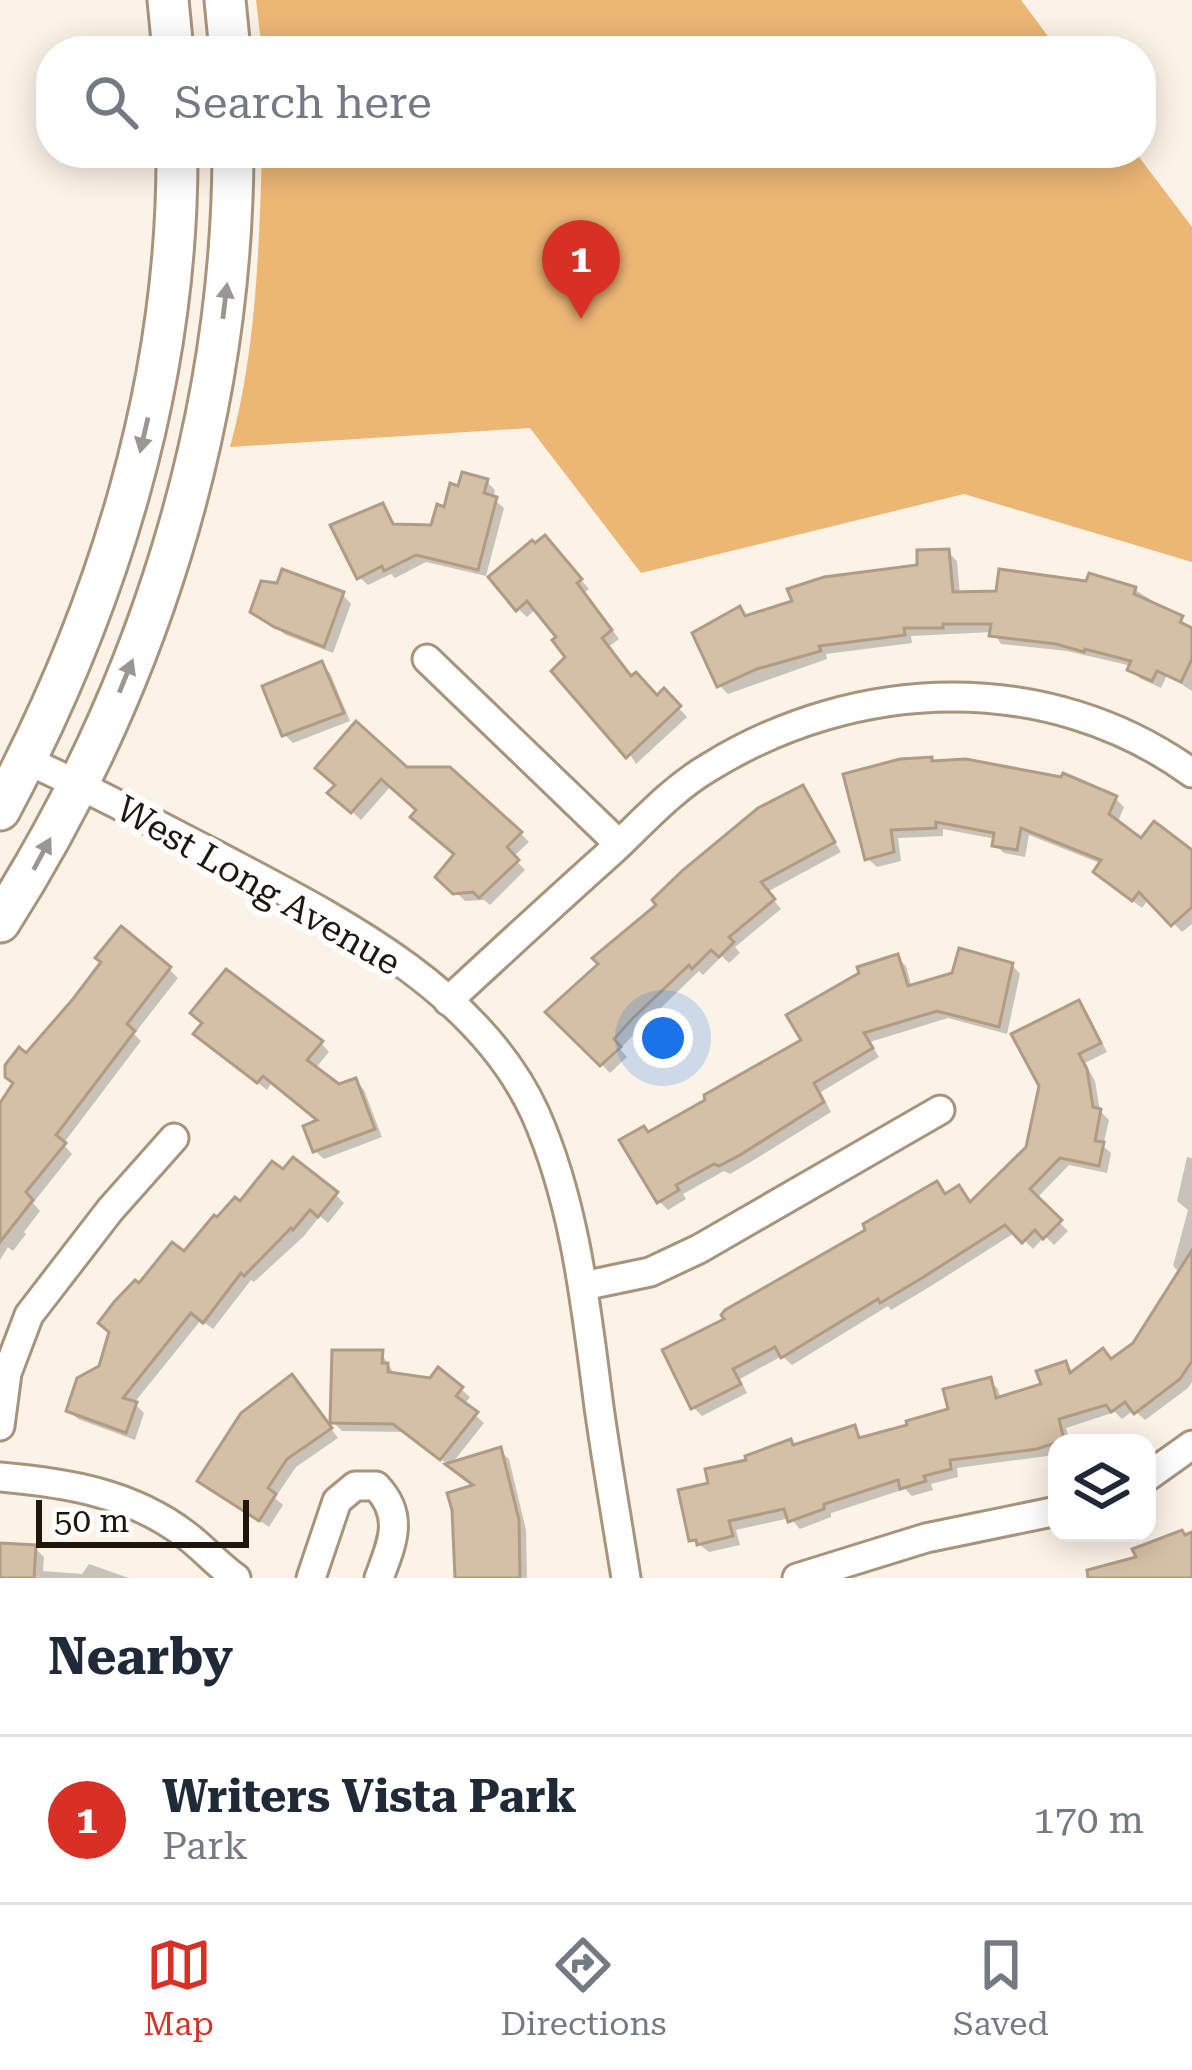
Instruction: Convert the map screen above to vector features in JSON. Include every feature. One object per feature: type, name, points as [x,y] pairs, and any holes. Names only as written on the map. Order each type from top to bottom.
[{"type":"main road","points":[[168,0],[172,36]]},
{"type":"main road","points":[[225,0],[229,36]]},
{"type":"main road","points":[[0,810],[72,660],[104,575],[143,441],[169,294],[176,168]]},
{"type":"main road","points":[[0,922],[79,783],[166,574],[218,358],[232,168]]},
{"type":"street","points":[[427,659],[619,844]]},
{"type":"street","points":[[448,1000],[704,770],[796,722],[898,699],[999,698],[1052,708],[1123,733],[1162,751],[1192,773]]},
{"type":"street","name":"West Long Avenue","points":[[26,760],[79,783],[388,951],[448,1000],[502,1060],[533,1110],[559,1175],[583,1286],[626,1578]]},
{"type":"street","points":[[583,1286],[650,1272],[699,1250],[940,1110]]},
{"type":"street","points":[[0,1426],[7,1372],[29,1315],[110,1210],[174,1138]]},
{"type":"street","points":[[1156,1471],[1192,1445]]},
{"type":"street","points":[[0,1477],[57,1482],[118,1497],[186,1535],[236,1578]]},
{"type":"street","points":[[310,1578],[337,1502],[355,1486],[376,1486],[396,1519],[380,1578]]},
{"type":"street","points":[[797,1578],[926,1538],[1048,1513]]},
{"type":"shaded area","points":[[256,0],[1021,0],[1048,36],[260,36]]},
{"type":"shaded area","points":[[261,168],[1147,168],[1192,227],[1192,562],[964,494],[641,573],[530,428],[230,447],[251,338]]},
{"type":"building","points":[[462,472],[488,479],[484,493],[497,497],[478,570],[416,555],[357,579],[330,525],[383,503],[393,524],[431,525],[437,504],[444,507],[450,483],[458,486]]},
{"type":"building","points":[[545,535],[582,579],[577,583],[612,630],[602,638],[631,676],[636,672],[657,695],[664,688],[681,706],[626,758],[551,671],[565,657],[552,640],[556,637],[527,601],[516,611],[488,577],[532,540],[535,543]]},
{"type":"building","points":[[949,549],[953,592],[996,591],[999,569],[1086,581],[1089,573],[1136,587],[1134,594],[1183,616],[1180,622],[1192,628],[1192,659],[1181,682],[1157,671],[1152,681],[1127,670],[1131,661],[1085,649],[989,636],[991,624],[943,624],[943,628],[904,628],[905,635],[819,646],[821,651],[757,669],[717,687],[692,633],[740,606],[745,616],[792,601],[787,589],[824,577],[917,565],[917,550]]},
{"type":"building","points":[[282,569],[344,592],[324,647],[250,612],[261,581],[277,583]]},
{"type":"building","points":[[322,661],[344,713],[282,736],[262,686]]},
{"type":"building","points":[[356,721],[407,767],[450,767],[522,832],[507,847],[519,860],[479,898],[473,892],[453,894],[435,877],[454,854],[410,817],[416,810],[381,779],[351,813],[327,793],[335,785],[315,768]]},
{"type":"building","points":[[932,757],[932,761],[966,759],[1061,777],[1063,773],[1117,796],[1109,814],[1141,838],[1154,821],[1192,850],[1192,907],[1171,926],[1139,892],[1132,901],[1093,872],[1101,860],[1021,828],[1017,850],[992,846],[994,833],[936,822],[936,828],[891,830],[894,852],[865,860],[843,774],[900,759]]},
{"type":"building","points":[[803,785],[835,842],[761,882],[775,899],[729,937],[734,942],[719,957],[711,950],[692,969],[689,965],[631,1020],[614,1039],[621,1047],[600,1066],[545,1012],[598,964],[592,958],[656,905],[652,900],[683,870],[758,808]]},
{"type":"building","points":[[121,926],[171,967],[127,1024],[135,1031],[56,1135],[66,1143],[26,1192],[33,1200],[0,1242],[0,1103],[13,1083],[5,1077],[5,1065],[19,1047],[26,1053],[73,999],[101,962],[95,958]]},
{"type":"building","points":[[959,948],[1013,963],[999,1027],[937,1011],[864,1033],[873,1048],[814,1083],[824,1102],[740,1155],[676,1185],[679,1190],[657,1203],[619,1140],[644,1126],[648,1132],[801,1040],[786,1015],[859,973],[857,967],[898,954],[908,986],[952,973]]},
{"type":"building","points":[[226,969],[323,1041],[307,1060],[339,1084],[356,1078],[375,1129],[313,1152],[303,1126],[317,1120],[263,1076],[257,1083],[193,1034],[202,1023],[190,1013]]},
{"type":"building","points":[[1079,1000],[1101,1043],[1079,1054],[1087,1069],[1093,1107],[1101,1109],[1095,1141],[1104,1142],[1099,1166],[1060,1158],[1030,1189],[1062,1220],[1043,1239],[1035,1230],[1022,1243],[1005,1225],[781,1358],[775,1347],[733,1369],[741,1384],[691,1409],[662,1350],[724,1319],[725,1310],[865,1230],[863,1224],[937,1181],[945,1194],[959,1185],[970,1202],[1026,1147],[1039,1086],[1011,1034]]},
{"type":"building","points":[[293,1157],[338,1192],[318,1217],[310,1210],[244,1276],[241,1273],[203,1323],[191,1313],[123,1398],[137,1402],[126,1433],[66,1411],[77,1378],[99,1366],[109,1332],[98,1323],[114,1302],[135,1280],[139,1283],[172,1242],[184,1251],[214,1215],[235,1197],[240,1201],[272,1161],[283,1169]]},
{"type":"building","points":[[1192,1250],[1192,1361],[1180,1379],[1134,1414],[1125,1402],[1111,1412],[1106,1405],[1059,1419],[1063,1434],[1048,1434],[1048,1445],[1037,1449],[950,1460],[951,1469],[924,1476],[926,1481],[900,1489],[898,1480],[824,1504],[824,1509],[788,1522],[784,1509],[729,1521],[733,1536],[697,1545],[696,1540],[689,1541],[678,1490],[708,1483],[705,1469],[746,1460],[745,1456],[791,1439],[793,1445],[855,1425],[859,1438],[907,1425],[906,1421],[948,1409],[943,1389],[991,1377],[996,1398],[1041,1384],[1036,1371],[1066,1361],[1070,1373],[1103,1348],[1111,1359],[1133,1343]]},
{"type":"building","points":[[332,1350],[383,1350],[382,1363],[388,1363],[388,1372],[430,1378],[438,1367],[463,1387],[456,1396],[478,1412],[440,1460],[393,1424],[330,1423]]},
{"type":"building","points":[[292,1374],[332,1428],[287,1459],[268,1488],[276,1494],[259,1521],[197,1481],[241,1413]]},
{"type":"building","points":[[501,1447],[519,1520],[520,1578],[455,1578],[447,1493],[473,1485],[445,1464]]},
{"type":"building","points":[[1182,1530],[1185,1535],[1192,1532],[1192,1578],[1088,1578],[1087,1570],[1136,1557],[1132,1549]]},
{"type":"building","points":[[0,1543],[36,1545],[34,1578],[0,1578]]},
{"type":"place","name":"Writers Vista Park","points":[[581,319]]}]
